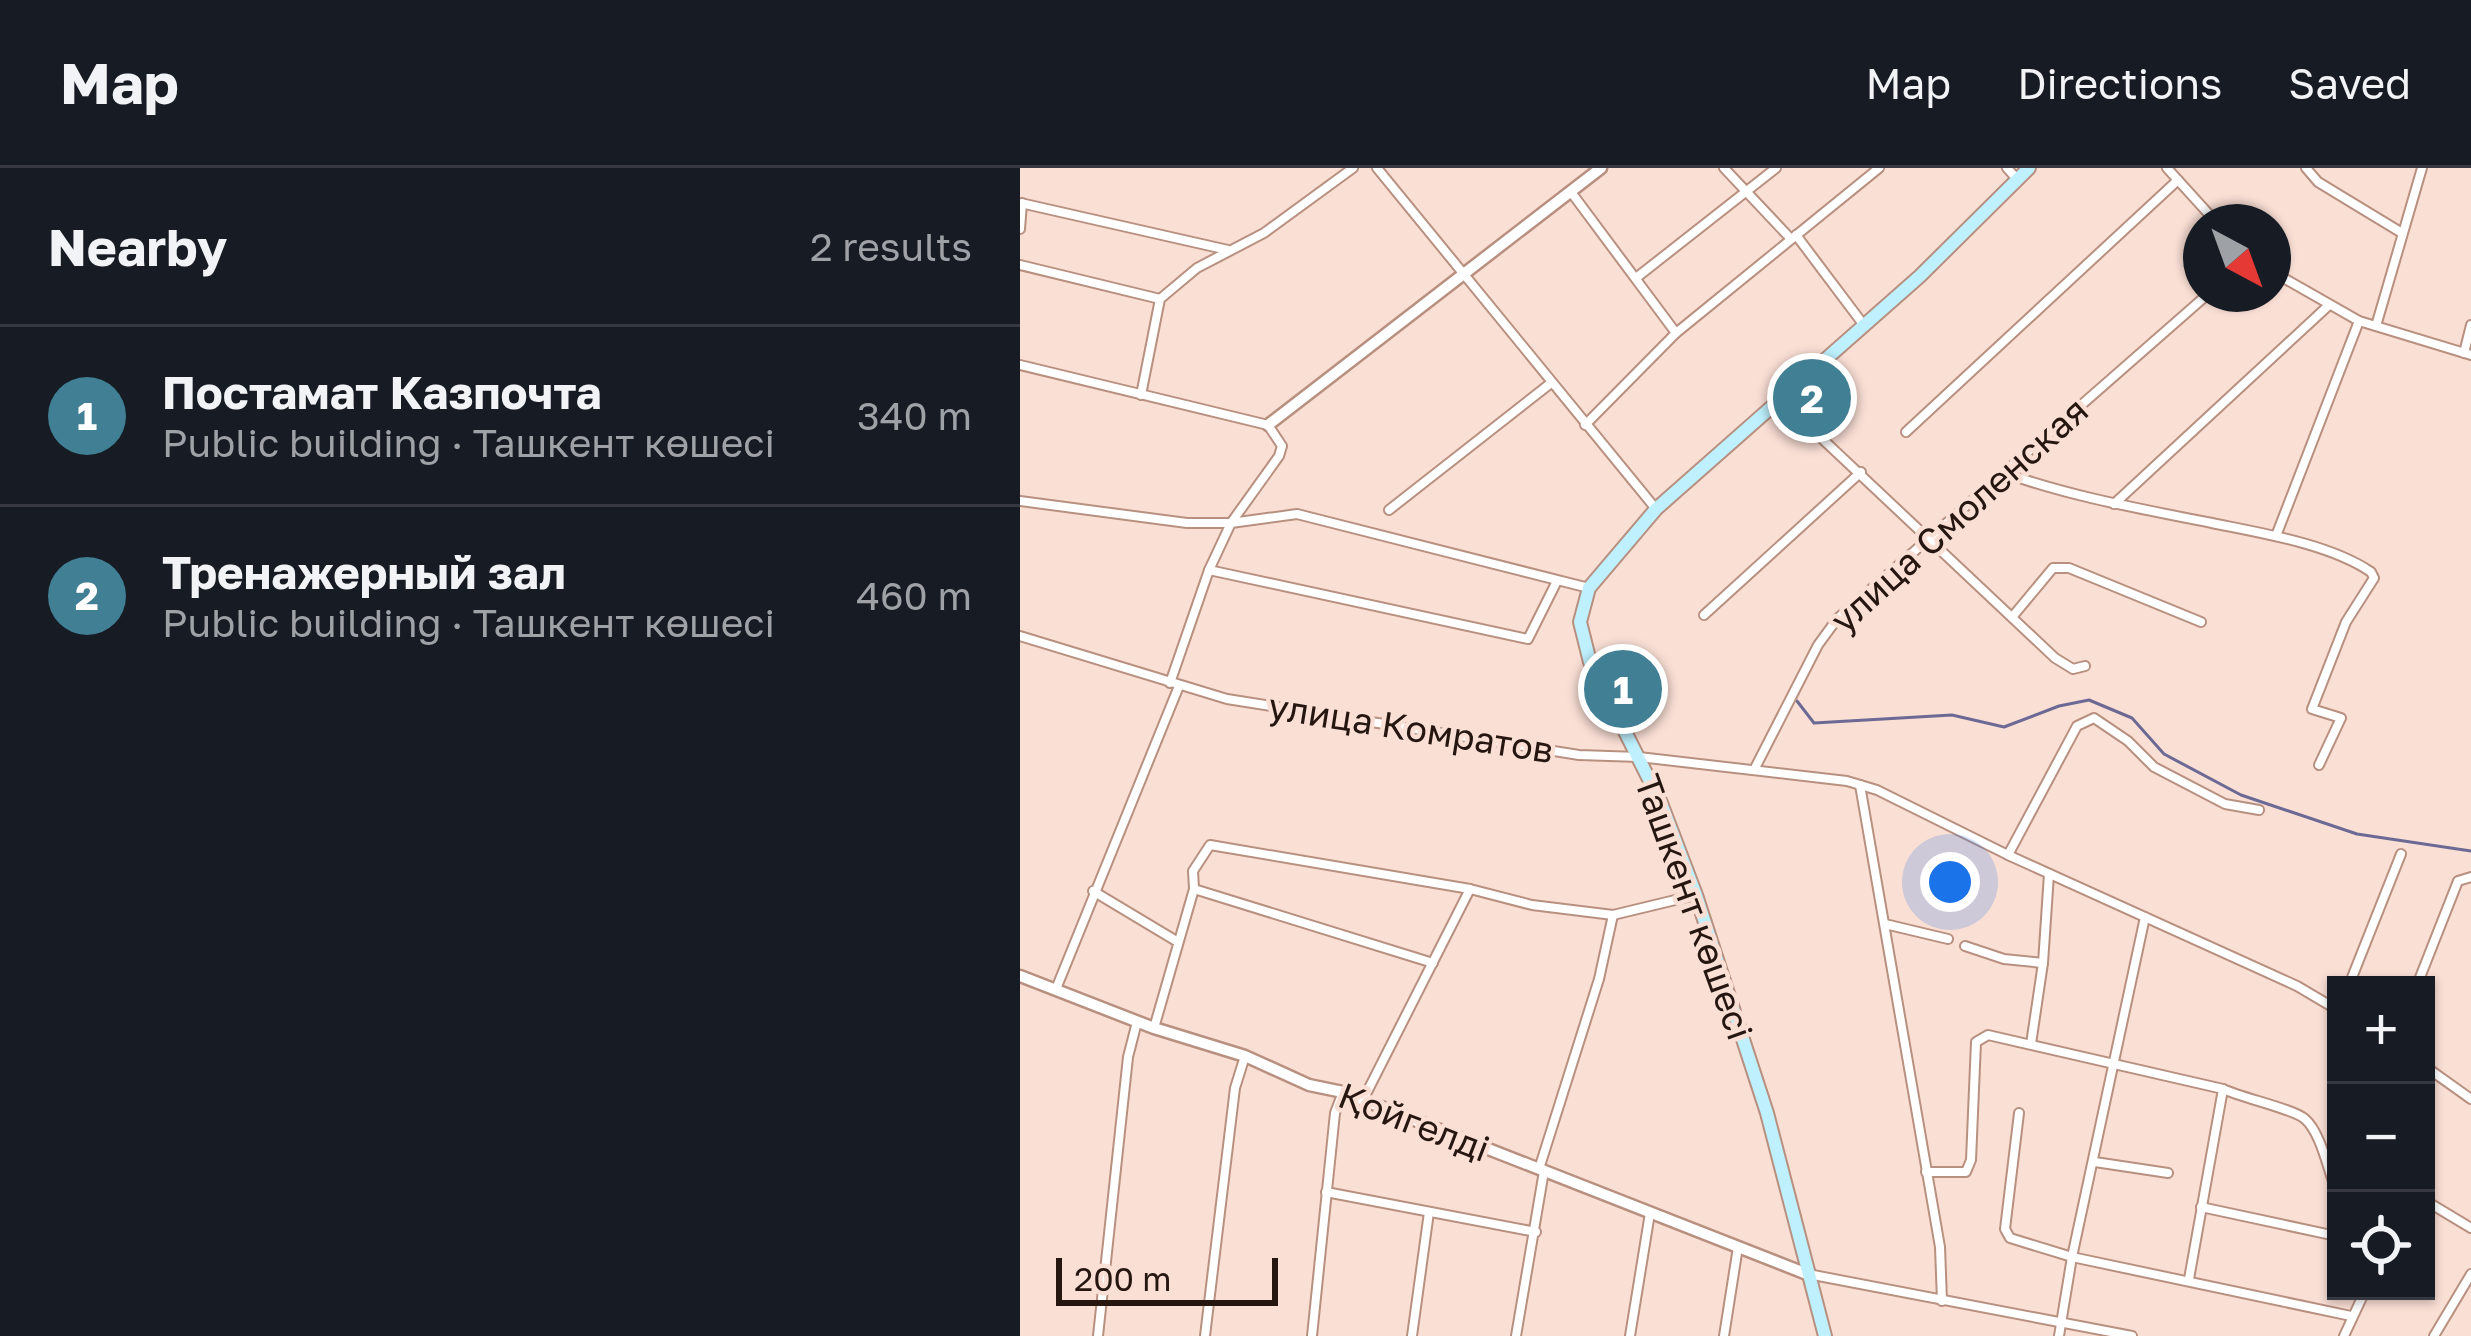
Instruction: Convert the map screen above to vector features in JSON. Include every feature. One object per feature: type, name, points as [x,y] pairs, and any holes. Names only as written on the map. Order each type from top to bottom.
[{"type":"main road","points":[[1589,588],[1656,509],[1864,325],[2012,174],[2029,168]]},
{"type":"main road","name":"Ташкент көшесі","points":[[1589,588],[1580,622],[1590,662],[1639,757],[1696,895],[1767,1113],[1825,1336]]},
{"type":"street","points":[[1141,395],[1160,299],[1197,268],[1264,233],[1353,168]]},
{"type":"street","points":[[1377,168],[1656,509]]},
{"type":"street","points":[[1268,425],[1601,168]]},
{"type":"street","points":[[1724,168],[1744,193],[1794,237],[1864,325]]},
{"type":"street","points":[[1636,278],[1776,168]]},
{"type":"street","points":[[1585,424],[1676,333],[1880,168]]},
{"type":"street","points":[[2306,168],[2318,182],[2402,232]]},
{"type":"street","points":[[2375,326],[2422,168]]},
{"type":"street","points":[[1906,432],[2173,172],[2201,204]]},
{"type":"street","points":[[1571,192],[1676,333]]},
{"type":"street","points":[[1020,229],[1023,203],[1230,250]]},
{"type":"street","points":[[1020,265],[1160,299]]},
{"type":"street","points":[[2291,283],[2359,321],[2468,354],[2471,325]]},
{"type":"street","points":[[2114,504],[2328,306]]},
{"type":"street","name":"улица Смоленская","points":[[1754,770],[1827,632],[1926,539],[2187,312]]},
{"type":"street","points":[[2276,536],[2359,321]]},
{"type":"street","points":[[1020,365],[1268,425],[1282,446],[1280,456],[1231,523],[1209,570],[1174,684],[1055,989]]},
{"type":"street","points":[[1389,510],[1551,382]]},
{"type":"street","points":[[1780,399],[2065,666],[2085,667]]},
{"type":"street","points":[[1704,615],[1861,472]]},
{"type":"street","points":[[2003,472],[2114,504],[2276,536],[2366,568],[2374,578],[2346,622],[2312,709],[2341,718],[2319,765]]},
{"type":"street","points":[[1020,502],[1187,523],[1297,514],[1589,588]]},
{"type":"street","points":[[2013,616],[2053,568],[2069,568],[2201,622]]},
{"type":"street","points":[[1209,570],[1528,639],[1557,583]]},
{"type":"street","name":"улица Комратов","points":[[1020,636],[1227,699],[1576,754],[1639,757],[1860,785],[2327,1004]]},
{"type":"street","points":[[2008,855],[2077,726],[2094,718],[2128,741],[2154,767],[2225,804],[2259,810]]},
{"type":"street","points":[[1860,785],[1940,1246],[1942,1301]]},
{"type":"street","points":[[1154,1028],[1194,889],[1193,871],[1210,845],[1532,905],[1613,915],[1696,895]]},
{"type":"street","points":[[2353,976],[2401,854]]},
{"type":"street","points":[[2031,1044],[2049,874]]},
{"type":"street","points":[[2421,976],[2458,881],[2471,877]]},
{"type":"street","points":[[1194,889],[1433,963]]},
{"type":"street","points":[[1363,1100],[1470,890]]},
{"type":"street","points":[[1094,891],[1178,942]]},
{"type":"street","points":[[1516,1336],[1536,1232],[1541,1170],[1599,979],[1613,915]]},
{"type":"street","points":[[2059,1336],[2145,917]]},
{"type":"street","points":[[1885,924],[1948,939]]},
{"type":"street","points":[[1965,946],[2043,963]]},
{"type":"street","name":"Қойгелді","points":[[1020,976],[1137,1022],[1244,1056],[1309,1085],[1343,1092],[1807,1274]]},
{"type":"street","points":[[1097,1336],[1128,1057],[1137,1022]]},
{"type":"street","points":[[1926,1172],[1966,1172],[1971,1160],[1976,1042],[1988,1035],[2223,1090],[2308,1121],[2327,1168]]},
{"type":"street","points":[[1205,1336],[1235,1088],[1244,1056]]},
{"type":"street","points":[[2435,1073],[2471,1099]]},
{"type":"street","points":[[2188,1279],[2223,1090]]},
{"type":"street","points":[[1312,1336],[1335,1114],[1343,1092]]},
{"type":"street","points":[[2019,1113],[2006,1234],[2072,1257],[2351,1316]]},
{"type":"street","points":[[2095,1162],[2168,1173]]},
{"type":"street","points":[[1326,1192],[1536,1232]]},
{"type":"street","points":[[2201,1207],[2327,1233]]},
{"type":"street","points":[[2435,1207],[2471,1228]]},
{"type":"street","points":[[1412,1336],[1429,1212]]},
{"type":"street","points":[[1630,1336],[1650,1213]]},
{"type":"street","points":[[1724,1336],[1738,1247]]},
{"type":"street","points":[[1807,1274],[2132,1336]]},
{"type":"street","points":[[2434,1336],[2471,1274]]},
{"type":"street","points":[[2344,1336],[2360,1300]]},
{"type":"waterway","points":[[1797,701],[1814,723],[1952,715],[2004,727],[2089,700],[2132,718],[2164,754],[2241,795],[2357,834],[2471,851]]},
{"type":"place","name":"Тренажерный зал","points":[[1812,398]]},
{"type":"place","name":"Постамат Казпочта","points":[[1623,689]]}]
